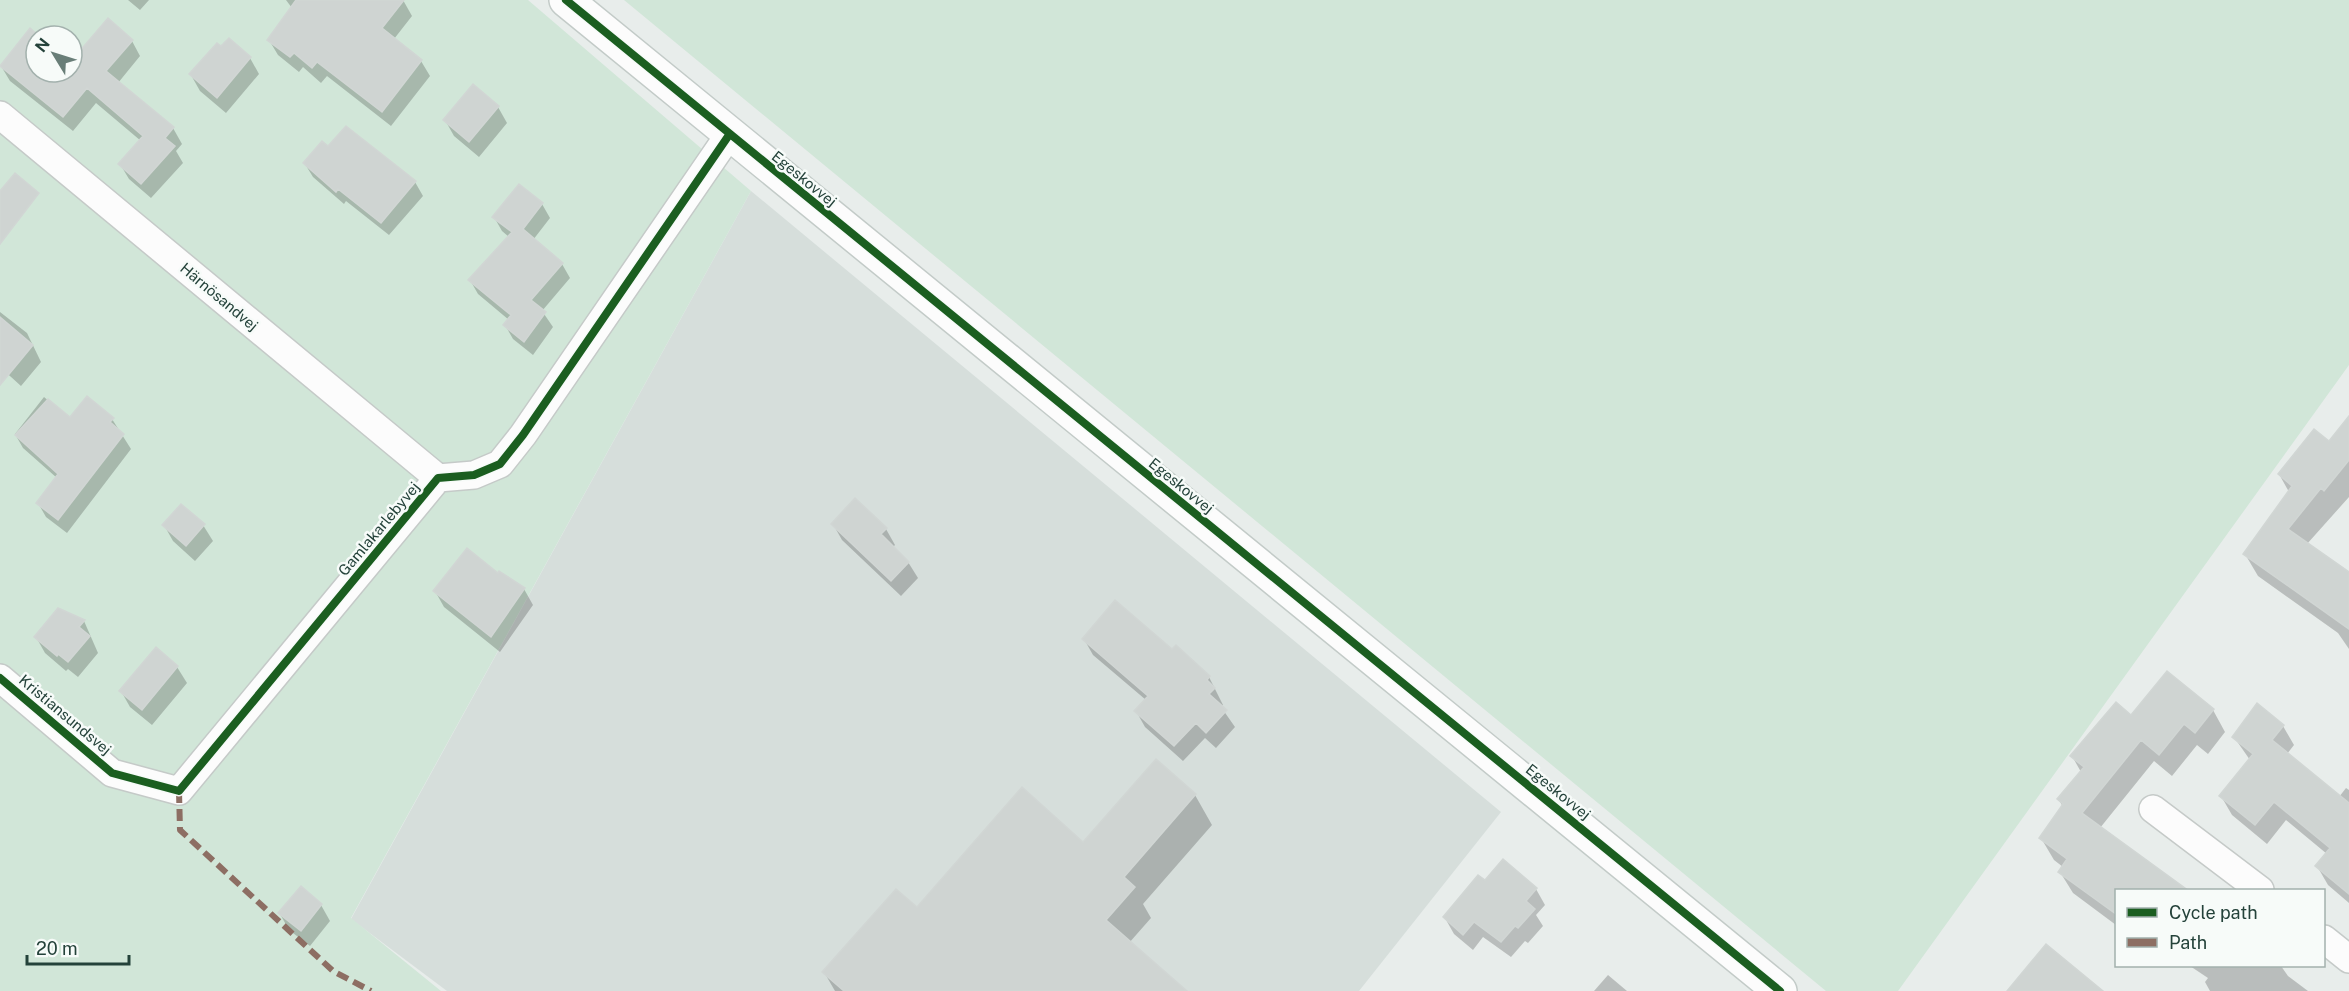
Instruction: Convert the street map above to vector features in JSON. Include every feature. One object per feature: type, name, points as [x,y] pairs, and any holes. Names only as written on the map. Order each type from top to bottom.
[{"type":"street","name":"Egeskovvej","points":[[566,0],[1780,991]]},
{"type":"street","name":"Härnösandvej","points":[[0,115],[438,478]]},
{"type":"street","name":"Gamlakarlebyvej","points":[[112,773],[179,791],[438,478],[474,475],[500,464],[729,135]]},
{"type":"street","name":"Kristiansundsvej","points":[[0,678],[112,773]]},
{"type":"street","points":[[2153,809],[2257,889]]},
{"type":"street","points":[[2325,940],[2349,959]]},
{"type":"shaded area","points":[[751,191],[1501,812],[1359,991],[447,991],[351,919]]},
{"type":"green space","points":[[0,0],[528,0],[751,191],[351,918],[441,991],[0,991]]},
{"type":"green space","points":[[624,0],[2349,0],[2349,365],[1898,991],[1826,991]]},
{"type":"building","points":[[296,0],[404,0],[382,28],[422,60],[382,112],[317,62],[312,68],[294,53],[290,57],[267,40]]},
{"type":"building","points":[[108,18],[133,40],[106,71],[174,127],[165,138],[175,146],[141,184],[118,164],[143,136],[87,88],[63,117],[0,66],[24,36],[24,84],[84,84],[84,46]]},
{"type":"building","points":[[229,38],[251,57],[217,98],[189,74],[217,43],[221,46]]},
{"type":"building","points":[[473,84],[499,106],[469,142],[443,120]]},
{"type":"building","points":[[346,126],[416,181],[381,223],[338,189],[336,192],[303,163],[322,141],[328,146]]},
{"type":"building","points":[[15,173],[39,193],[0,244],[0,191]]},
{"type":"building","points":[[519,184],[543,203],[523,229],[563,263],[531,300],[546,312],[524,342],[503,325],[511,315],[468,280],[512,232],[492,217]]},
{"type":"building","points":[[0,317],[33,345],[0,385]]},
{"type":"building","points":[[87,396],[114,418],[110,422],[124,434],[58,520],[36,503],[58,474],[15,435],[48,399],[70,417]]},
{"type":"building","points":[[2349,416],[2349,460],[2324,491],[2321,488],[2288,529],[2349,572],[2349,629],[2243,554],[2292,486],[2278,474],[2314,429],[2329,441]]},
{"type":"building","points":[[855,498],[887,528],[881,534],[909,562],[891,581],[831,524]]},
{"type":"building","points":[[181,504],[205,524],[186,546],[162,525]]},
{"type":"building","points":[[467,548],[498,573],[499,571],[525,588],[491,637],[433,591]]},
{"type":"building","points":[[1115,600],[1172,649],[1176,645],[1210,676],[1207,680],[1215,688],[1209,694],[1227,710],[1206,733],[1196,723],[1174,746],[1134,711],[1148,696],[1082,639]]},
{"type":"building","points":[[58,608],[85,620],[79,627],[90,636],[68,662],[34,637]]},
{"type":"building","points":[[156,647],[178,666],[142,710],[119,691]]},
{"type":"building","points":[[2167,671],[2214,709],[2195,733],[2184,724],[2159,755],[2141,740],[2082,813],[2186,889],[2115,889],[2115,913],[2058,872],[2067,859],[2039,838],[2063,804],[2057,799],[2084,767],[2070,756],[2116,702],[2131,715]]},
{"type":"building","points":[[2257,703],[2284,725],[2272,740],[2349,803],[2349,894],[2315,866],[2330,848],[2274,802],[2255,825],[2219,796],[2253,754],[2232,737]]},
{"type":"building","points":[[1156,759],[1196,794],[1124,877],[1135,887],[1106,920],[1187,991],[844,991],[822,972],[896,889],[917,907],[1022,787],[1083,842]]},
{"type":"building","points":[[1503,859],[1537,888],[1526,901],[1535,909],[1501,942],[1474,922],[1463,935],[1443,917],[1478,875],[1485,880]]},
{"type":"building","points":[[301,886],[322,904],[301,931],[278,913]]},
{"type":"building","points":[[2046,944],[2103,991],[2007,991]]},
{"type":"marked path","points":[[179,791],[180,830],[333,971],[371,991]]},
{"type":"cycle path","points":[[566,0],[1780,991]]},
{"type":"cycle path","points":[[0,678],[112,773],[179,791],[438,478],[474,475],[500,464],[523,435],[729,135]]}]
